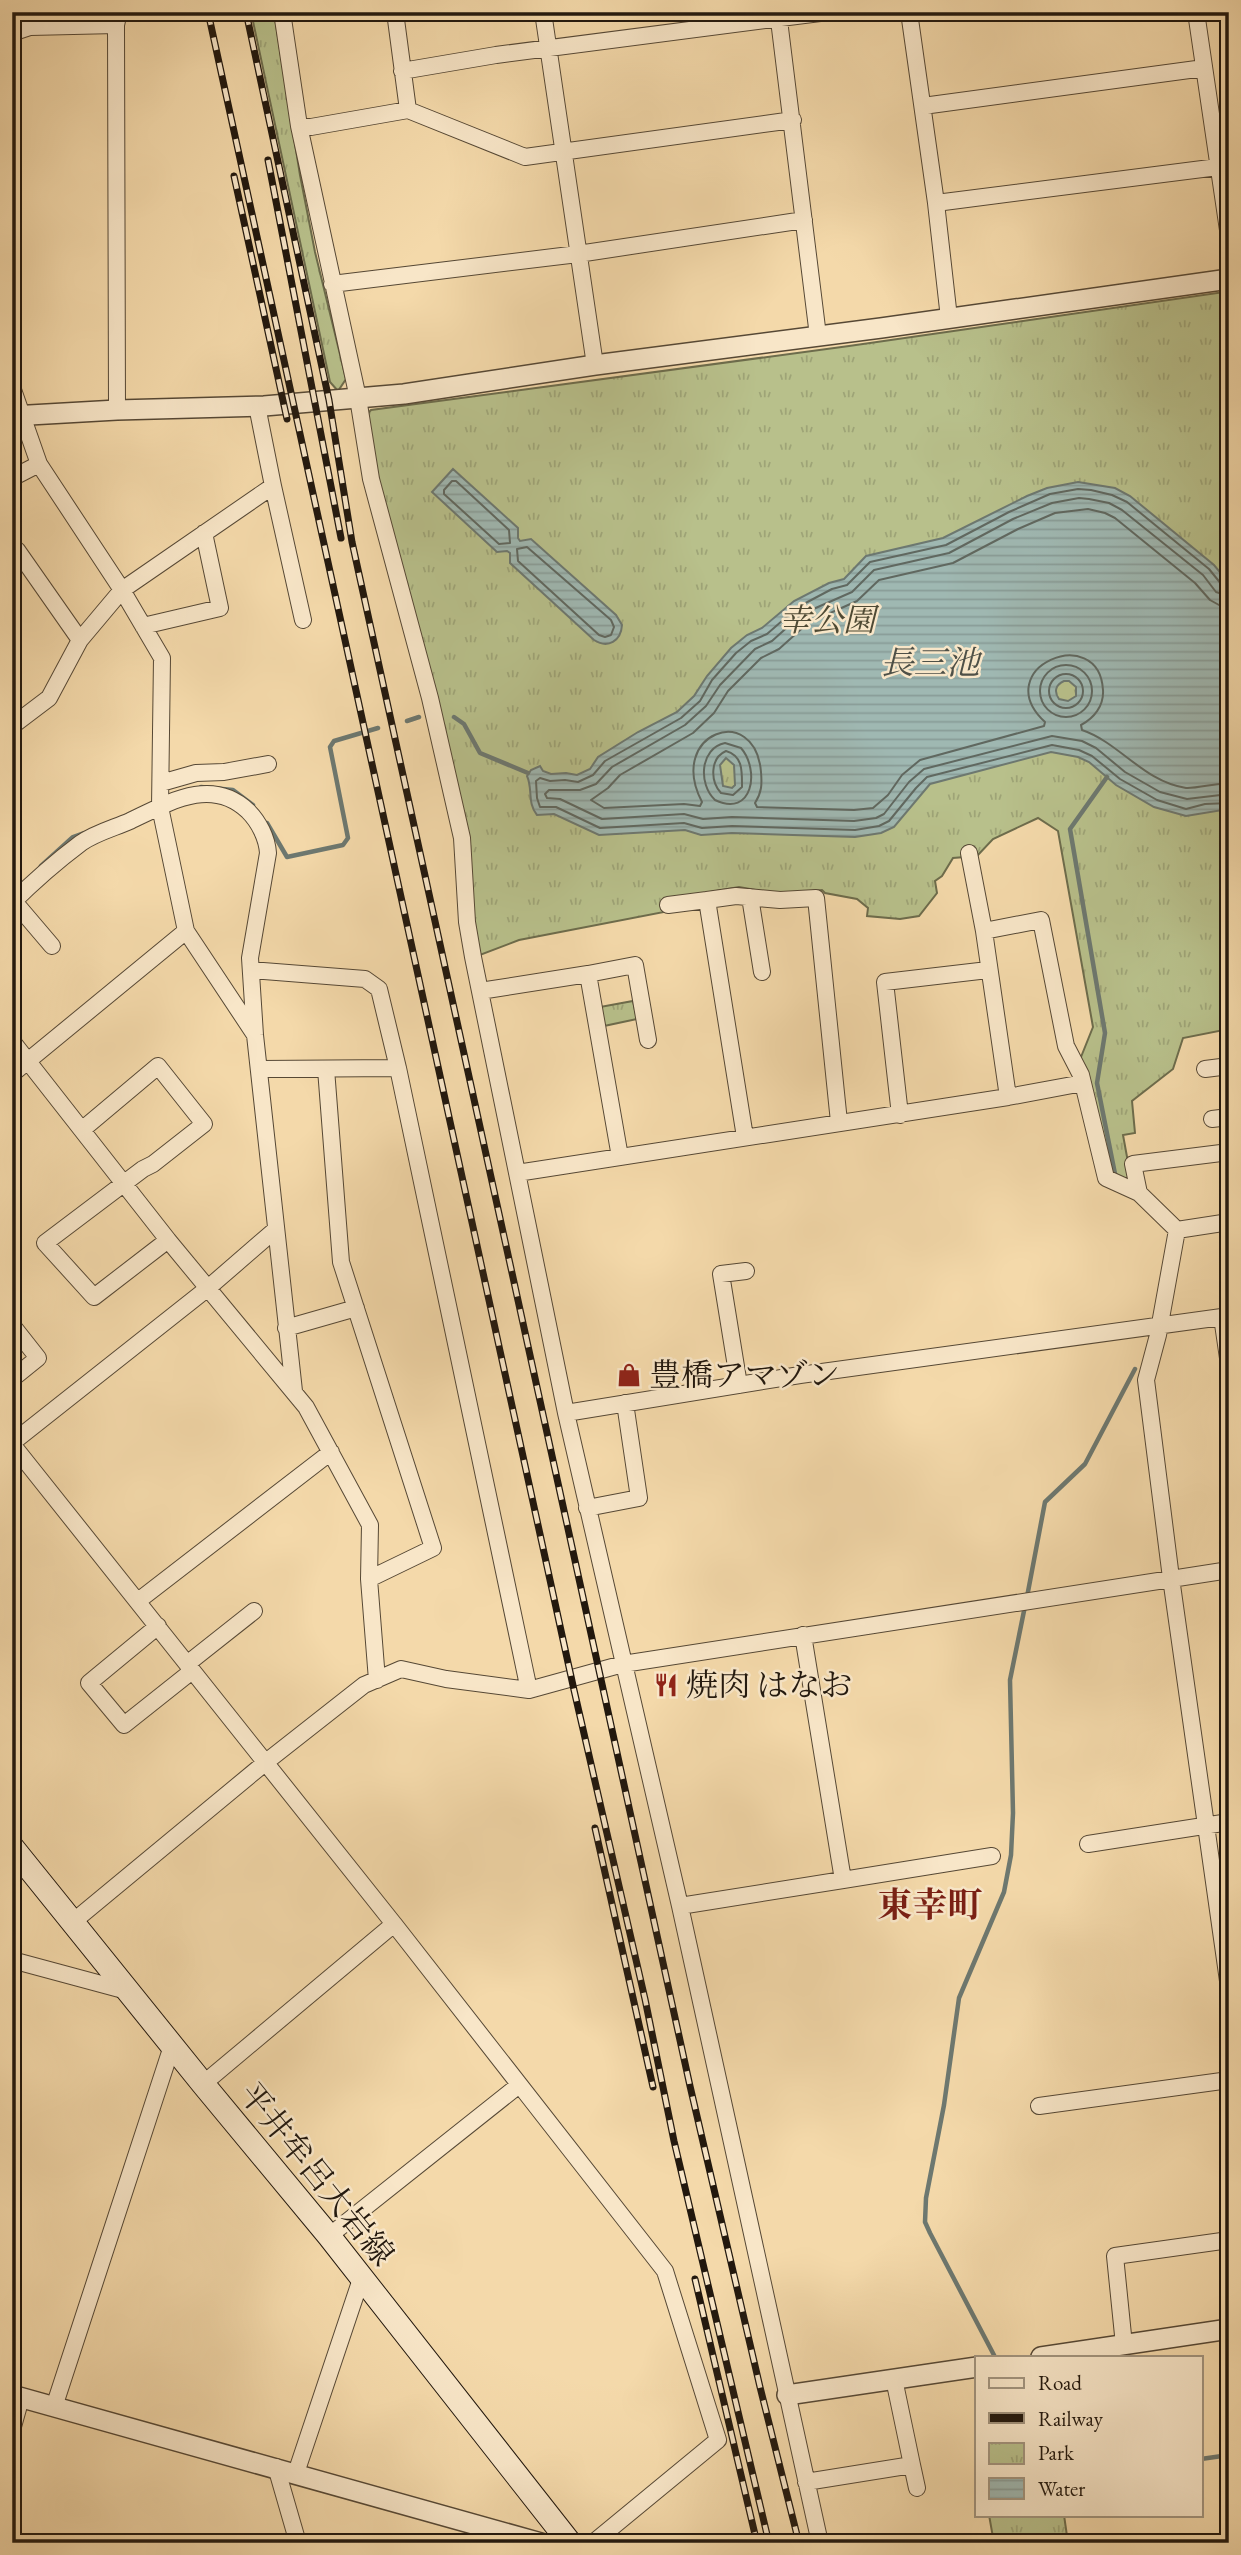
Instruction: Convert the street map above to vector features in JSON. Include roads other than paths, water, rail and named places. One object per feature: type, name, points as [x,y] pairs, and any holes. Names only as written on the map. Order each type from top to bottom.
[{"type":"main road","name":"平井牟呂大岩線","points":[[12,1846],[328,2236],[570,2543]]},
{"type":"street","points":[[282,12],[299,126],[358,398],[371,479],[430,698],[462,838],[467,922],[566,1413],[680,1906],[820,2543]]},
{"type":"street","points":[[395,12],[408,110]]},
{"type":"street","points":[[543,12],[595,365]]},
{"type":"street","points":[[402,71],[496,55],[779,16],[828,12]]},
{"type":"street","points":[[909,12],[949,318]]},
{"type":"street","points":[[1196,12],[1229,237]]},
{"type":"street","points":[[779,16],[818,336]]},
{"type":"street","points":[[12,33],[30,27],[117,18],[117,410]]},
{"type":"street","points":[[923,106],[1204,68]]},
{"type":"street","points":[[299,126],[311,127],[408,110],[525,157],[793,120]]},
{"type":"street","points":[[936,203],[1218,167]]},
{"type":"street","points":[[332,284],[578,254],[804,220]]},
{"type":"street","points":[[18,415],[257,406],[404,394],[595,365],[1229,279]]},
{"type":"street","points":[[12,387],[18,415],[39,464],[122,590],[162,658],[161,797],[186,931],[255,1035]]},
{"type":"street","points":[[257,406],[303,620]]},
{"type":"street","points":[[12,478],[39,464]]},
{"type":"street","points":[[12,726],[49,698],[80,640],[122,590],[273,486]]},
{"type":"street","points":[[143,626],[220,608],[204,533]]},
{"type":"street","points":[[17,550],[80,640]]},
{"type":"street","points":[[52,946],[13,901],[84,841],[197,773],[224,772],[268,764]]},
{"type":"street","points":[[161,797],[208,794],[227,796],[252,815],[267,842],[268,853],[250,958],[255,1035],[293,1391]]},
{"type":"street","points":[[969,853],[984,931],[1007,1097]]},
{"type":"street","points":[[668,905],[736,895],[780,900],[816,898],[839,1122]]},
{"type":"street","points":[[750,897],[762,972]]},
{"type":"street","points":[[707,900],[746,1137]]},
{"type":"street","points":[[984,931],[1041,920],[1066,1046],[1083,1083],[1106,1178],[1139,1193],[1177,1230]]},
{"type":"street","points":[[12,1074],[186,931]]},
{"type":"street","points":[[480,991],[635,965],[648,1040]]},
{"type":"street","points":[[251,970],[365,979],[379,989],[529,1690]]},
{"type":"street","points":[[900,1115],[885,982],[988,970]]},
{"type":"street","points":[[588,974],[620,1157]]},
{"type":"street","points":[[12,1041],[169,1240],[306,1407],[370,1525],[369,1579],[377,1680]]},
{"type":"street","points":[[83,1129],[158,1066],[204,1124],[45,1243],[94,1297],[169,1240]]},
{"type":"street","points":[[1205,1069],[1229,1066]]},
{"type":"street","points":[[260,1069],[398,1068]]},
{"type":"street","points":[[326,1069],[341,1262],[433,1548],[369,1579]]},
{"type":"street","points":[[517,1173],[839,1122],[900,1115],[1083,1083]]},
{"type":"street","points":[[1212,1119],[1229,1117]]},
{"type":"street","points":[[1139,1193],[1133,1164],[1229,1153]]},
{"type":"street","points":[[1177,1230],[1229,1222]]},
{"type":"street","points":[[275,1230],[208,1288],[12,1443],[665,2271],[718,2440],[593,2543]]},
{"type":"street","points":[[1177,1230],[1158,1335],[1146,1380],[1229,1987]]},
{"type":"street","points":[[739,1385],[721,1274],[747,1271]]},
{"type":"street","points":[[286,1328],[356,1308]]},
{"type":"street","points":[[566,1413],[739,1385],[1225,1317],[1229,1365]]},
{"type":"street","points":[[12,1325],[38,1358],[12,1379]]},
{"type":"street","points":[[587,1508],[639,1498],[625,1403]]},
{"type":"street","points":[[138,1601],[331,1452]]},
{"type":"street","points":[[74,1921],[266,1762],[364,1685],[401,1669],[446,1679],[529,1690],[623,1664],[1229,1570]]},
{"type":"street","points":[[158,1626],[89,1683],[124,1726],[254,1611]]},
{"type":"street","points":[[803,1635],[843,1880]]},
{"type":"street","points":[[1088,1843],[1229,1822]]},
{"type":"street","points":[[680,1906],[992,1856]]},
{"type":"street","points":[[203,2084],[394,1924]]},
{"type":"street","points":[[12,1960],[127,1991]]},
{"type":"street","points":[[54,2407],[173,2046]]},
{"type":"street","points":[[1039,2106],[1229,2080]]},
{"type":"street","points":[[328,2236],[519,2085]]},
{"type":"street","points":[[1124,2345],[1115,2256],[1229,2241]]},
{"type":"street","points":[[296,2473],[361,2279]]},
{"type":"street","points":[[1048,2356],[1229,2329]]},
{"type":"street","points":[[787,2395],[975,2367]]},
{"type":"street","points":[[894,2379],[917,2487]]},
{"type":"street","points":[[12,2430],[17,2396],[541,2543]]},
{"type":"street","points":[[807,2482],[912,2465]]},
{"type":"street","points":[[276,2467],[298,2543]]},
{"type":"water","points":[[453,469],[518,528],[520,541],[531,539],[616,615],[622,625],[613,642],[604,644],[594,640],[510,563],[510,553],[497,552],[432,492]]},
{"type":"water","name":"長三池","points":[[1078,482],[1115,488],[1130,496],[1214,565],[1229,583],[1229,809],[1186,816],[1154,807],[1116,785],[1089,762],[1051,752],[930,784],[894,827],[881,833],[855,837],[732,833],[701,835],[685,830],[599,835],[554,814],[537,815],[531,801],[527,776],[531,770],[540,766],[543,771],[551,774],[577,775],[590,769],[598,757],[677,712],[694,696],[731,648],[747,635],[762,628],[794,601],[829,583],[844,579],[866,556],[943,538],[1047,488]],"holes":[[[1064,681],[1069,681],[1076,687],[1076,696],[1068,701],[1059,699],[1056,694],[1057,687]],[[726,758],[734,765],[735,785],[732,788],[723,786],[720,765]]]},
{"type":"waterway","points":[[407,721],[419,717]]},
{"type":"waterway","points":[[454,717],[464,724],[480,753],[528,773]]},
{"type":"waterway","points":[[267,823],[287,857],[343,845],[348,838],[330,747],[334,741],[378,728]]},
{"type":"waterway","points":[[1107,777],[1070,829],[1105,1033],[1097,1083],[1115,1174],[1118,1177]]},
{"type":"waterway","points":[[201,787],[233,790],[253,805]]},
{"type":"waterway","points":[[41,866],[73,837],[84,833]]},
{"type":"waterway","points":[[1027,1597],[1045,1502],[1085,1464],[1135,1369]]},
{"type":"waterway","points":[[994,2356],[925,2222],[926,2198],[944,2105],[959,1998],[1004,1892],[1011,1855],[1013,1813],[1010,1680],[1025,1606]]},
{"type":"waterway","points":[[1202,2459],[1229,2455]]},
{"type":"railway","points":[[208,12],[574,1690],[645,1999],[674,2141],[769,2543]]},
{"type":"railway","points":[[246,12],[329,400],[352,542],[690,2086],[799,2543]]},
{"type":"railway","points":[[268,160],[341,538]]},
{"type":"railway","points":[[234,176],[287,419]]},
{"type":"railway","points":[[595,1828],[653,2087]]},
{"type":"railway","points":[[695,2279],[757,2543]]},
{"type":"place","name":"豊橋アマゾン","points":[[629,1375]]},
{"type":"place","name":"焼肉 はなお","points":[[666,1685]]},
{"type":"district","name":"東幸町","points":[[930,1905]]},
{"type":"park label","name":"幸公園","points":[[827,620]]}]
